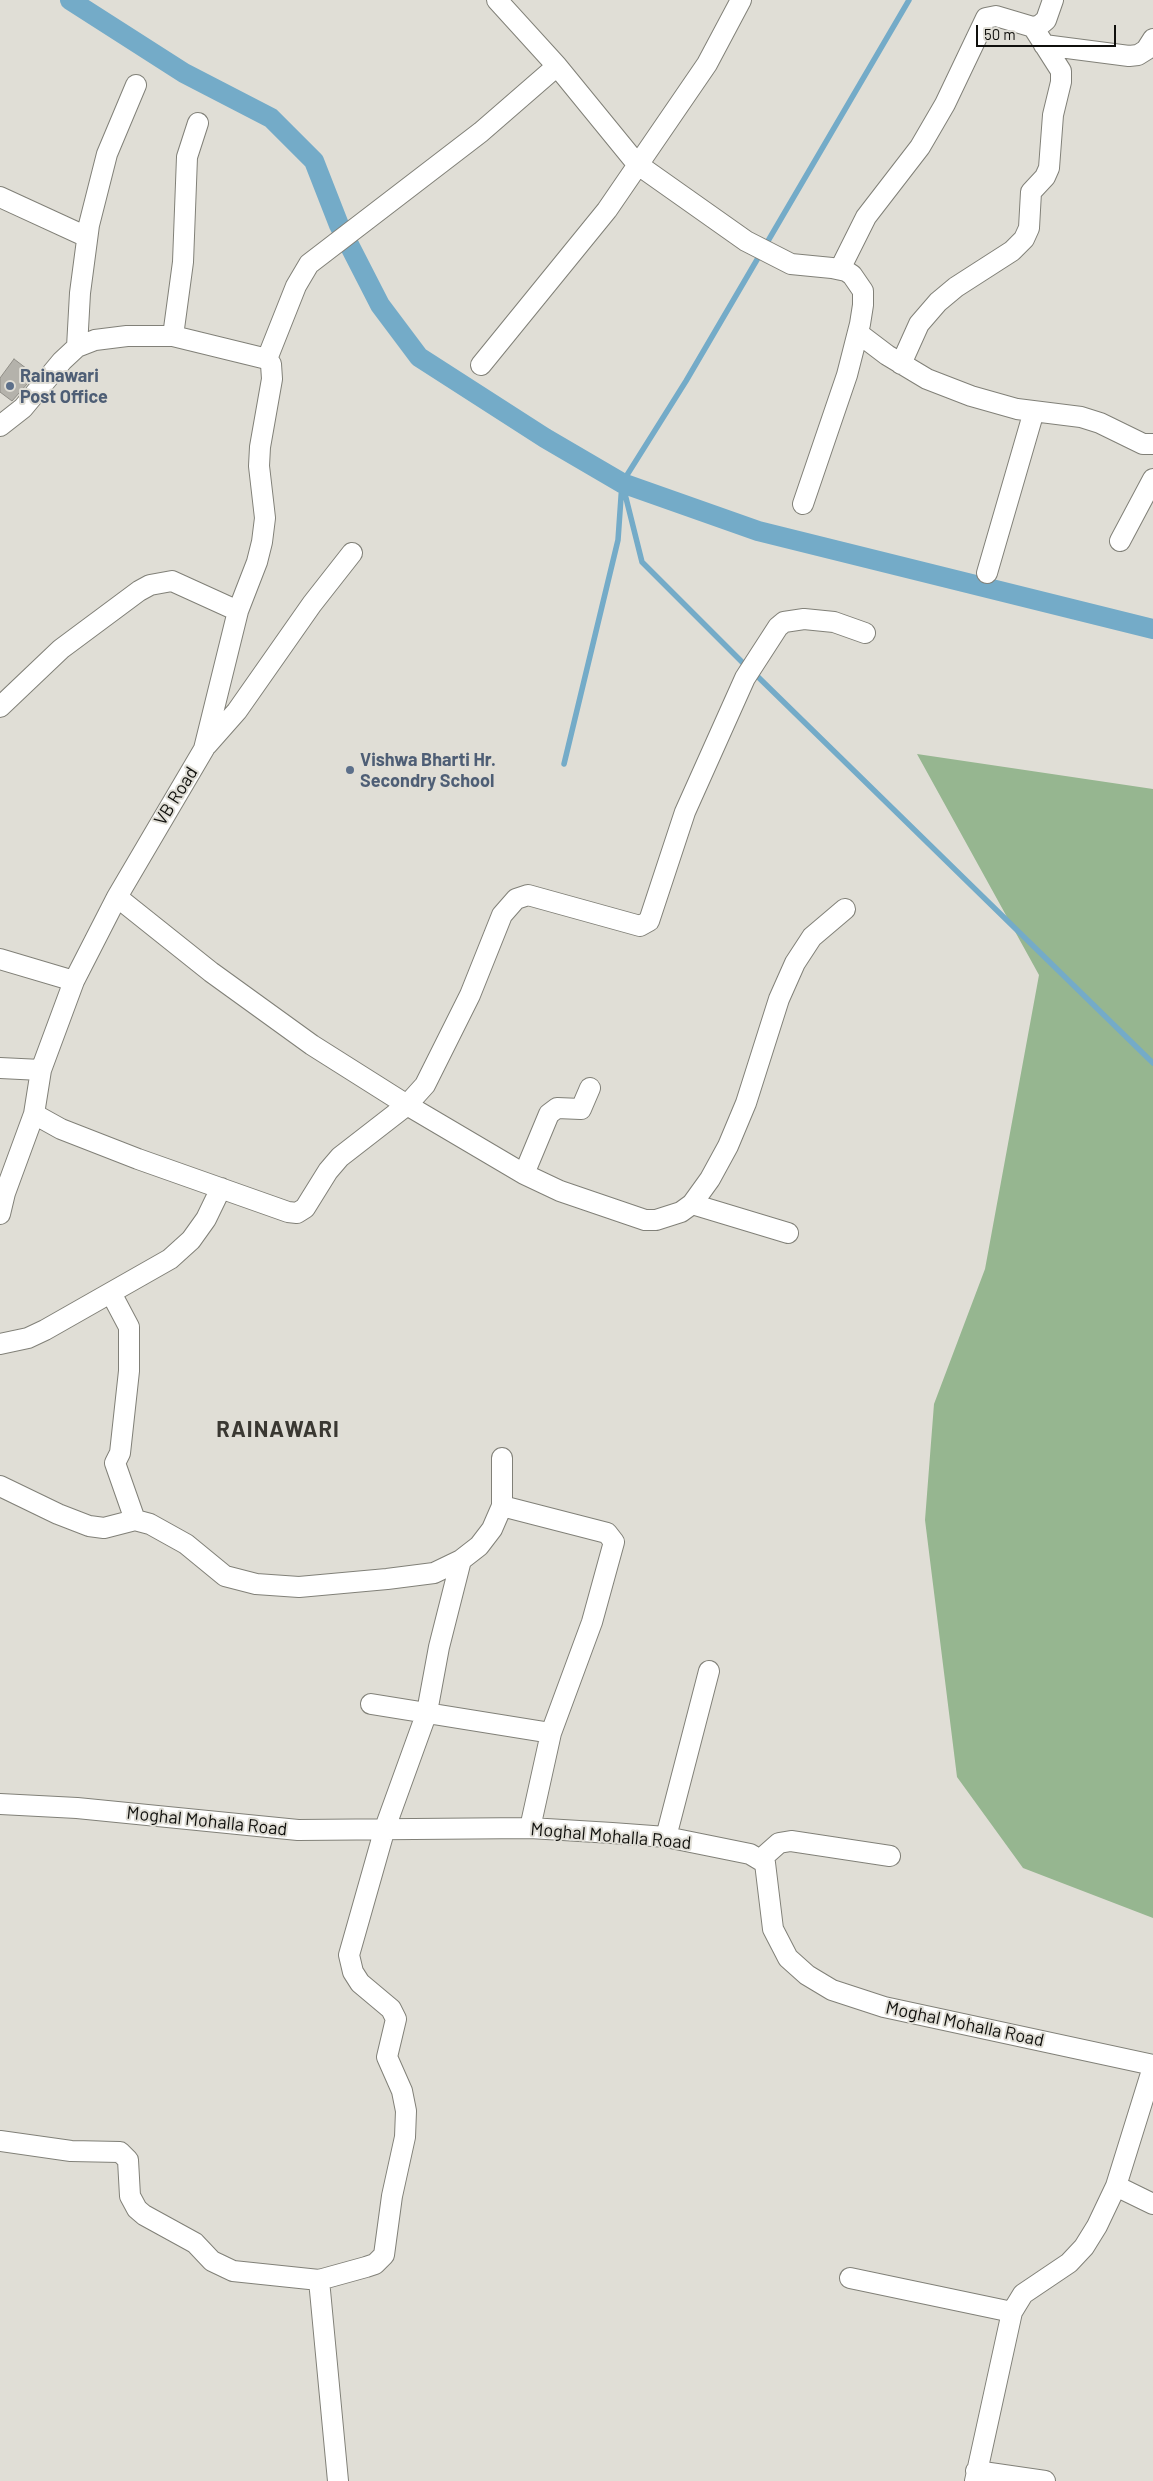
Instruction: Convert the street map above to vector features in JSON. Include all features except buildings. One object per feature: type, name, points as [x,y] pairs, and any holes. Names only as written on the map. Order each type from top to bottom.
[{"type":"street","points":[[497,0],[557,66],[637,164],[746,242],[781,261],[798,266],[840,269],[852,275],[863,290],[863,305],[858,333],[847,376],[803,504]]},
{"type":"street","points":[[481,365],[585,239],[708,64],[741,0]]},
{"type":"street","points":[[1033,27],[1046,20],[1053,0]]},
{"type":"street","points":[[840,269],[866,217],[920,147],[944,104],[986,18],[996,16],[1033,27],[1061,71],[1061,82],[1053,116],[1049,168],[1045,177],[1031,192],[1029,228],[1024,239],[1012,251],[938,302],[919,324],[902,364]]},
{"type":"street","points":[[1044,45],[1138,55],[1146,50],[1153,39]]},
{"type":"street","points":[[0,426],[23,408],[62,361],[77,347],[94,340],[127,336],[174,336],[267,359],[296,286],[309,264],[481,132],[557,66]]},
{"type":"street","points":[[77,347],[80,293],[87,237],[106,154],[136,85]]},
{"type":"street","points":[[174,336],[183,262],[187,158],[198,123]]},
{"type":"street","points":[[0,197],[87,237]]},
{"type":"street","points":[[858,333],[927,379],[971,396],[998,405],[1081,417],[1100,423],[1143,444],[1153,444]]},
{"type":"street","name":"VB Road","points":[[0,1214],[5,1193],[34,1114],[41,1070],[74,981],[117,897],[204,749],[238,611],[257,562],[265,518],[259,466],[260,447],[272,379],[271,364],[267,359]]},
{"type":"street","points":[[987,573],[1034,411]]},
{"type":"street","points":[[1120,541],[1153,479]]},
{"type":"street","points":[[204,749],[237,711],[312,604],[352,553]]},
{"type":"street","points":[[0,707],[61,649],[139,591],[150,585],[172,581],[238,611]]},
{"type":"street","points":[[34,1114],[61,1129],[288,1212],[297,1213],[305,1208],[328,1171],[340,1157],[407,1106],[425,1085],[444,1050],[502,915],[516,899],[528,895],[640,926],[649,921],[685,812],[745,678],[768,639],[784,622],[804,619],[834,622],[865,633]]},
{"type":"street","points":[[117,897],[211,972],[312,1044],[407,1106],[524,1174],[560,1191],[645,1220],[666,1219],[681,1212],[692,1204],[710,1179],[728,1146],[746,1103],[779,999],[795,963],[812,937],[845,909]]},
{"type":"street","points":[[0,959],[74,981]]},
{"type":"street","points":[[0,1068],[41,1070]]},
{"type":"street","points":[[524,1174],[549,1114],[557,1108],[581,1109],[590,1088]]},
{"type":"street","points":[[0,1344],[28,1338],[170,1260],[191,1240],[206,1219],[221,1188]]},
{"type":"street","points":[[692,1204],[788,1233]]},
{"type":"street","points":[[112,1293],[129,1327],[129,1371],[120,1453],[115,1463],[135,1520]]},
{"type":"street","points":[[0,1486],[58,1514],[89,1526],[104,1528],[135,1520],[150,1524],[186,1544],[225,1576],[256,1584],[299,1587],[387,1580],[434,1573],[461,1560],[479,1546],[492,1529],[502,1506],[502,1458]]},
{"type":"street","points":[[502,1506],[607,1533],[614,1542],[592,1622],[552,1733],[530,1828]]},
{"type":"street","points":[[0,2141],[71,2151],[120,2152],[128,2160],[130,2196],[137,2209],[144,2215],[196,2242],[212,2261],[233,2271],[319,2280],[375,2264],[384,2254],[392,2196],[405,2137],[406,2111],[402,2091],[387,2057],[396,2019],[395,2014],[360,1983],[353,1972],[349,1954],[385,1828],[427,1712],[439,1647],[461,1560]]},
{"type":"street","points":[[666,1837],[708,1671]]},
{"type":"street","points":[[371,1704],[552,1733]]},
{"type":"street","name":"Moghal Mohalla Road","points":[[0,1804],[77,1808],[298,1830],[530,1828],[666,1837],[750,1854],[762,1859],[766,1868],[773,1929],[788,1958],[801,1970],[832,1990],[884,2007],[1153,2066]]},
{"type":"street","points":[[762,1859],[779,1843],[791,1841],[890,1856]]},
{"type":"street","points":[[1045,2481],[975,2476],[1012,2312],[1023,2294],[1069,2263],[1084,2247],[1097,2226],[1116,2186],[1153,2066]]},
{"type":"street","points":[[1116,2186],[1153,2204]]},
{"type":"street","points":[[850,2278],[1012,2312]]},
{"type":"street","points":[[319,2280],[338,2481]]},
{"type":"green space","points":[[917,754],[1153,789],[1153,1918],[1023,1868],[957,1777],[925,1520],[934,1404],[985,1269],[1039,975]]},
{"type":"waterway","points":[[70,0],[184,73],[271,118],[314,161],[339,225],[380,305],[419,357],[545,438],[622,483],[758,531],[1153,629]]},
{"type":"waterway","points":[[564,764],[618,540],[622,483],[686,381],[909,0]]},
{"type":"waterway","points":[[624,490],[642,562],[747,667]]},
{"type":"waterway","points":[[754,673],[1153,1063]]},
{"type":"place","name":"Rainawari Post Office","points":[[10,386]]},
{"type":"place","name":"Vishwa Bharti Hr. Secondry School","points":[[350,770]]},
{"type":"district","name":"RAINAWARI","points":[[278,1430]]}]
